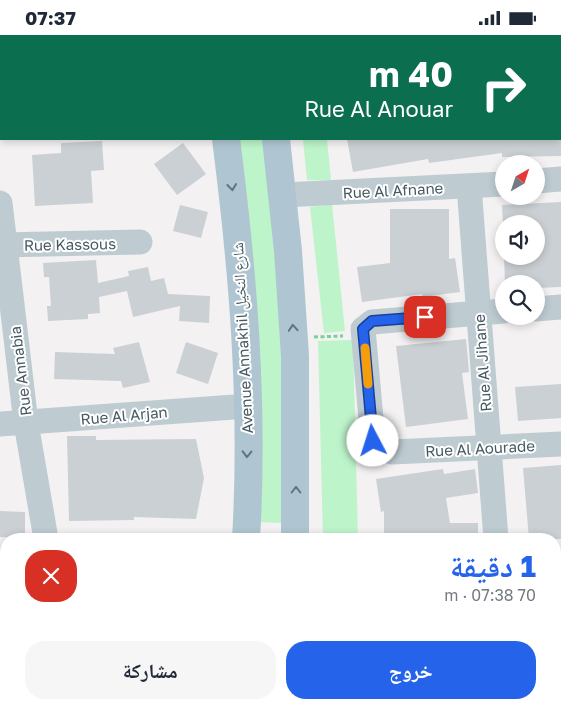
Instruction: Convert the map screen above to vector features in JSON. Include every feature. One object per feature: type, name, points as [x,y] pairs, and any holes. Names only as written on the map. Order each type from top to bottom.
[{"type":"main road","name":"Avenue Annakhil شارع النخيل","points":[[226,140],[240,261],[248,405],[246,533]]},
{"type":"main road","points":[[276,140],[283,195],[295,356],[295,533]]},
{"type":"street","points":[[545,180],[561,179]]},
{"type":"street","name":"Rue Al Afnane","points":[[283,195],[495,185]]},
{"type":"street","name":"Rue Al Jihane","points":[[469,186],[496,533]]},
{"type":"street","name":"Rue Annabia","points":[[0,203],[3,245],[26,423],[45,533]]},
{"type":"street","name":"Rue Kassous","points":[[3,245],[140,243]]},
{"type":"street","points":[[545,308],[561,307]]},
{"type":"street","points":[[363,332],[372,321],[495,311]]},
{"type":"street","name":"Rue Al Aourade","points":[[363,332],[373,441],[378,447],[392,452],[489,449],[561,443]]},
{"type":"street","name":"Rue Al Arjan","points":[[0,424],[248,405]]},
{"type":"path","points":[[314,337],[363,332]]},
{"type":"green space","points":[[237,140],[263,140],[277,264],[283,384],[282,523],[256,522]]},
{"type":"green space","points":[[303,140],[327,140],[331,180],[307,180]]},
{"type":"green space","points":[[332,204],[345,331],[324,333],[310,207]]},
{"type":"green space","points":[[353,340],[358,533],[323,533],[318,341]]},
{"type":"building","points":[[347,140],[561,140],[561,156],[502,155],[502,153],[429,163],[428,159],[353,172]]},
{"type":"building","points":[[102,141],[104,170],[91,171],[93,203],[35,206],[32,155],[61,153],[61,143]]},
{"type":"building","points":[[183,143],[206,174],[177,195],[154,164]]},
{"type":"building","points":[[561,202],[561,287],[545,288],[545,275],[505,275],[504,265],[545,265],[545,215],[503,215],[502,205],[545,205],[545,203]]},
{"type":"building","points":[[180,205],[208,212],[201,238],[173,231]]},
{"type":"building","points":[[390,209],[449,209],[449,259],[455,258],[460,292],[423,297],[422,294],[362,302],[357,267],[390,263]]},
{"type":"building","points":[[96,260],[98,283],[129,276],[128,271],[148,267],[151,281],[164,278],[168,294],[210,296],[209,323],[179,321],[180,306],[133,317],[127,291],[99,297],[100,313],[88,314],[88,319],[48,321],[47,306],[51,306],[49,277],[44,277],[43,263]]},
{"type":"building","points":[[466,339],[469,372],[462,373],[468,419],[406,427],[396,346]]},
{"type":"building","points":[[139,342],[150,382],[123,388],[121,381],[54,379],[55,352],[115,354],[113,348]]},
{"type":"building","points":[[186,342],[218,353],[208,384],[176,373]]},
{"type":"building","points":[[561,384],[561,418],[518,421],[515,387]]},
{"type":"building","points":[[67,436],[96,436],[96,440],[196,439],[204,478],[196,519],[134,517],[134,520],[69,521]]},
{"type":"building","points":[[561,465],[561,533],[528,533],[523,468]]},
{"type":"building","points":[[443,469],[444,474],[475,469],[478,493],[446,498],[450,523],[478,523],[478,533],[384,533],[384,511],[381,512],[376,479]]},
{"type":"building","points":[[0,511],[25,512],[25,533],[0,533]]},
{"type":"slow traffic","points":[[365,348],[368,384]]},
{"type":"route","points":[[373,441],[363,329],[372,321],[425,317]]}]
